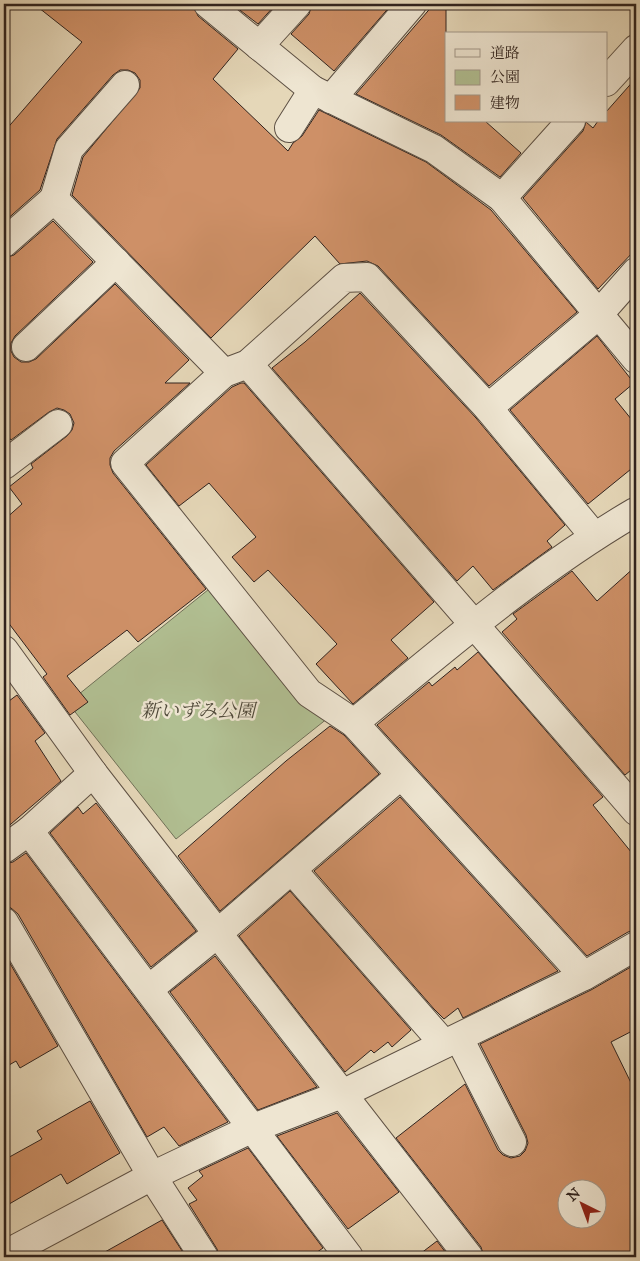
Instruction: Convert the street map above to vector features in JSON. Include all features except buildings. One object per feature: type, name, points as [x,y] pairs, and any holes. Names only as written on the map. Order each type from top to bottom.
[{"type":"street","points":[[208,4],[322,94],[434,149],[502,198],[636,359]]},
{"type":"street","points":[[259,46],[297,4]]},
{"type":"street","points":[[289,128],[412,4]]},
{"type":"street","points":[[608,80],[636,49]]},
{"type":"street","points":[[4,243],[54,198],[69,150],[125,84]]},
{"type":"street","points":[[502,198],[570,122]]},
{"type":"street","points":[[54,198],[116,262],[236,369],[475,624],[636,811]]},
{"type":"street","points":[[26,347],[116,262]]},
{"type":"street","points":[[488,408],[598,315],[636,272]]},
{"type":"street","points":[[584,976],[354,723],[309,693],[125,463],[344,278],[367,277],[488,408],[594,536]]},
{"type":"street","points":[[4,465],[58,424]]},
{"type":"street","points":[[354,723],[475,624],[594,536],[636,512]]},
{"type":"street","points":[[4,650],[93,773],[469,1257]]},
{"type":"street","points":[[4,849],[29,831],[93,773]]},
{"type":"street","points":[[149,989],[218,933],[401,775]]},
{"type":"street","points":[[29,831],[349,1257]]},
{"type":"street","points":[[292,870],[451,1041],[512,1142]]},
{"type":"street","points":[[4,922],[152,1176],[204,1257]]},
{"type":"street","points":[[4,1255],[152,1176],[252,1129],[342,1094],[584,976],[636,946]]},
{"type":"green space","name":"新いずみ公園","points":[[219,581],[328,718],[176,839],[68,703]]}]
